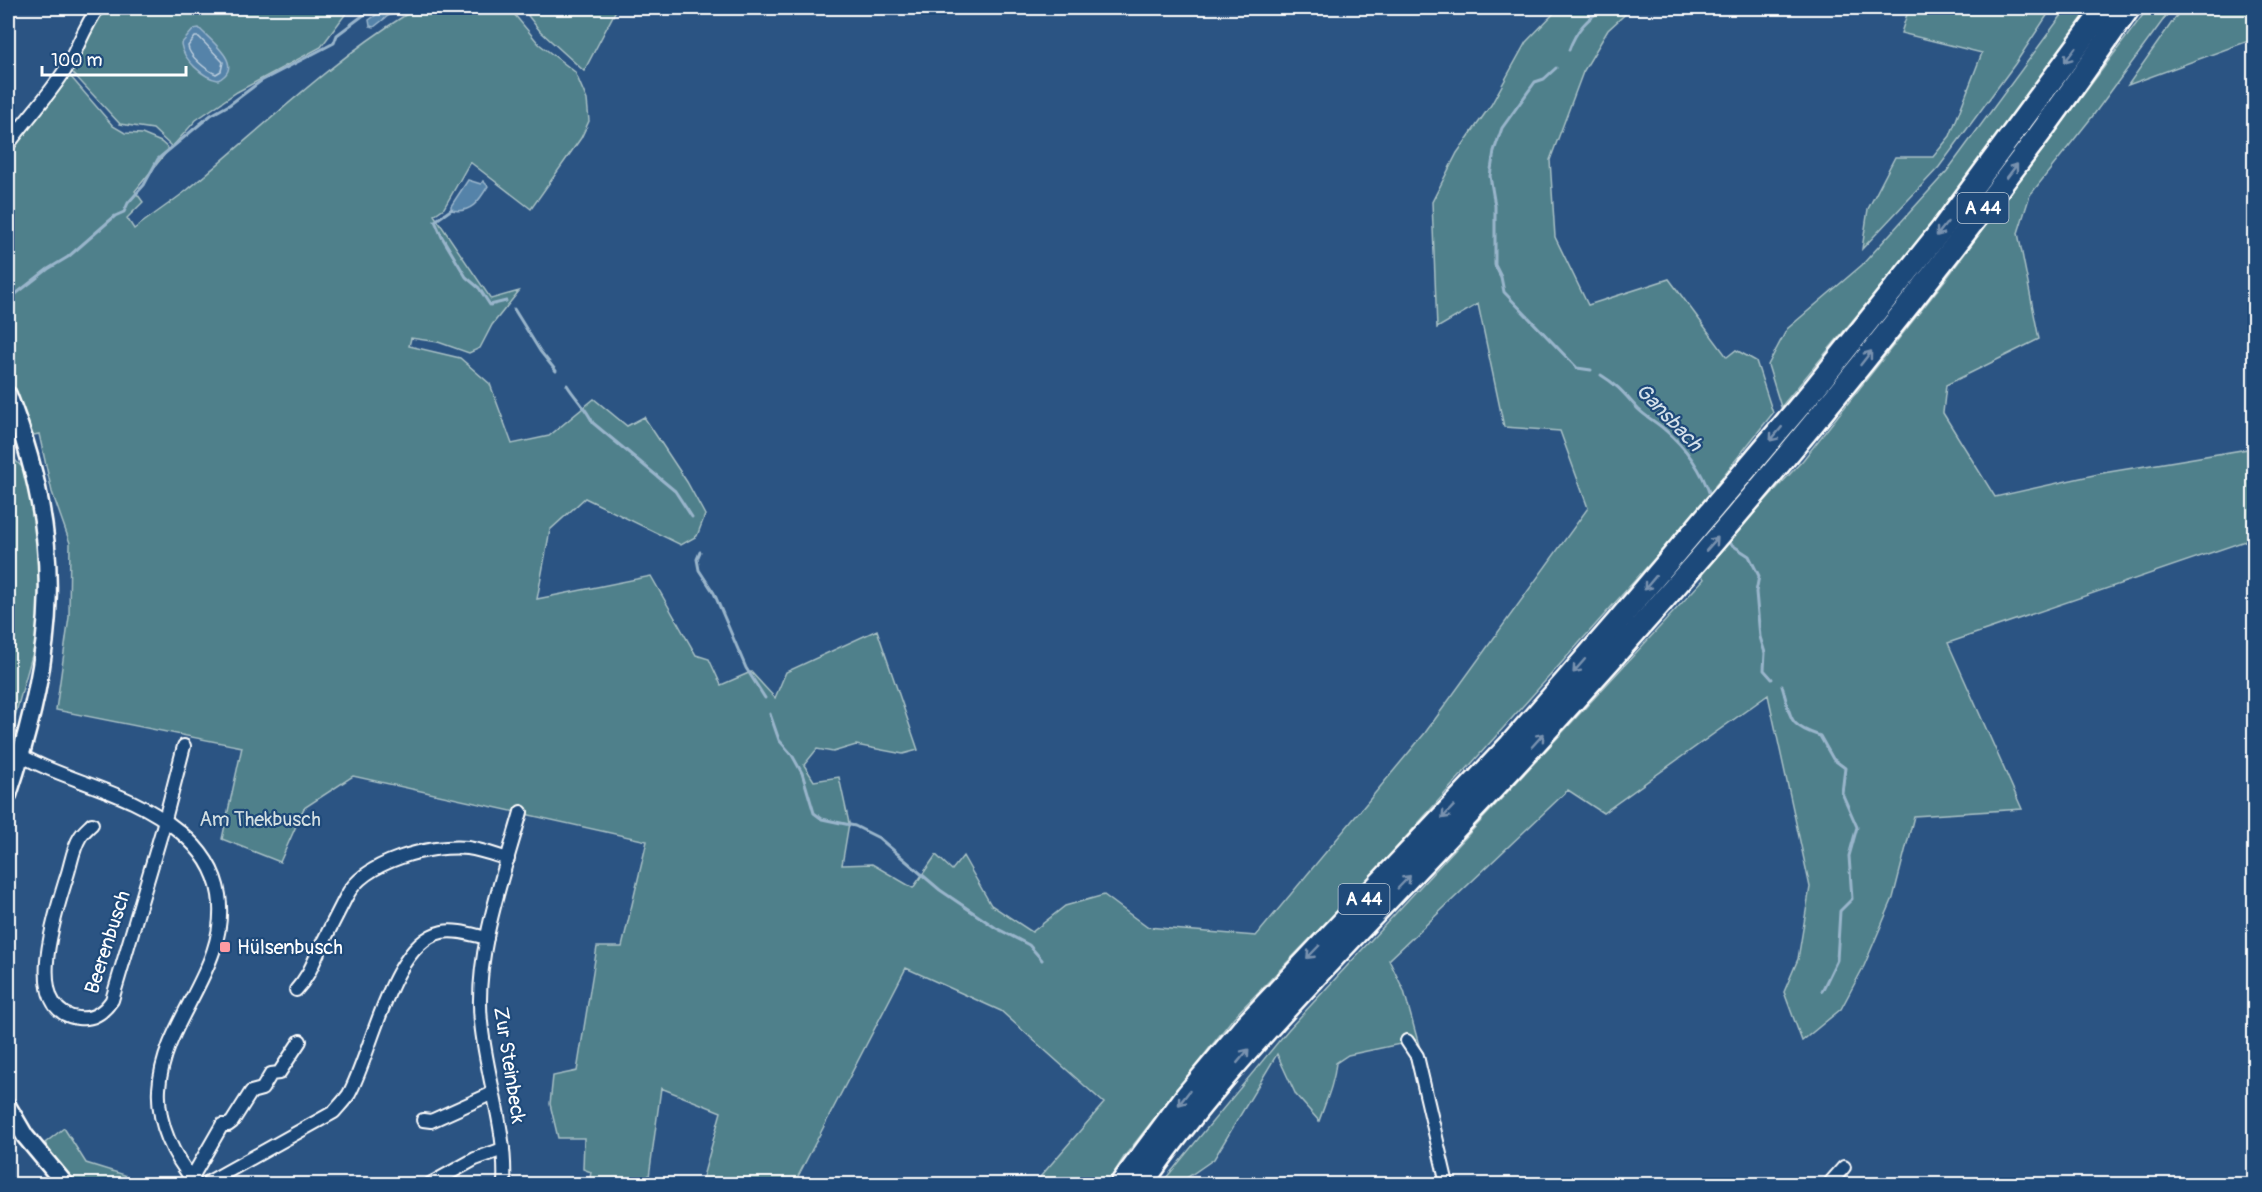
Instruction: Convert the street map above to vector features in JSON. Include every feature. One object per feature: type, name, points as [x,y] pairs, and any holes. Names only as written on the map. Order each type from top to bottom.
[{"type":"highway","name":"A 44","points":[[1142,1185],[1201,1106],[1259,1037],[1470,814],[1625,629],[1942,229],[2105,8]]},
{"type":"highway","name":"A 44","points":[[1121,1185],[1186,1095],[1245,1026],[1625,629],[1830,404],[2028,149],[2129,8]]},
{"type":"main road","points":[[8,395],[38,487],[48,553],[48,593],[43,659],[14,752],[8,795]]},
{"type":"main road","points":[[8,1107],[26,1136],[65,1185]]},
{"type":"street","points":[[8,145],[50,93],[98,8]]},
{"type":"street","points":[[165,820],[184,746]]},
{"type":"street","points":[[14,752],[53,771],[124,797],[165,820],[194,844],[214,873],[220,905],[220,926],[213,957],[166,1055],[159,1088],[161,1113],[167,1138],[194,1182]]},
{"type":"street","name":"Zur Steinbeck","points":[[504,1185],[503,1149],[480,1021],[480,996],[487,938],[521,812]]},
{"type":"street","name":"Beerenbusch","points":[[92,824],[80,837],[52,927],[48,958],[48,990],[54,1005],[67,1016],[79,1018],[90,1018],[99,1014],[112,1000],[165,820]]},
{"type":"street","points":[[296,990],[307,978],[345,897],[357,881],[366,874],[392,861],[440,848],[470,848],[508,859]]},
{"type":"street","points":[[205,1185],[334,1112],[349,1092],[382,1007],[407,959],[423,940],[445,931],[487,938]]},
{"type":"street","points":[[194,1182],[222,1125],[232,1122],[251,1092],[262,1089],[271,1074],[279,1073],[300,1041]]},
{"type":"street","points":[[1407,1041],[1417,1056],[1447,1185]]},
{"type":"street","points":[[423,1120],[431,1121],[493,1093]]},
{"type":"street","points":[[430,1185],[475,1159],[503,1149]]},
{"type":"street","points":[[1829,1185],[1844,1167]]},
{"type":"green space","points":[[102,8],[350,8],[321,47],[237,92],[196,120],[172,147],[153,129],[120,124],[70,70]]},
{"type":"green space","name":"Am Thekbusch","points":[[405,8],[509,8],[539,44],[575,72],[587,100],[589,121],[581,138],[531,209],[470,162],[444,208],[434,215],[491,299],[519,291],[492,325],[480,348],[469,353],[438,342],[411,338],[409,346],[460,358],[490,384],[512,444],[549,436],[594,399],[627,426],[644,417],[687,482],[705,515],[697,536],[681,545],[585,498],[550,530],[537,599],[651,576],[696,655],[709,659],[721,685],[751,672],[775,698],[786,672],[877,630],[918,750],[903,754],[856,745],[833,752],[817,749],[804,765],[814,781],[839,777],[849,823],[842,865],[872,864],[913,888],[936,855],[952,870],[963,856],[991,905],[1032,932],[1065,906],[1104,895],[1147,927],[1256,936],[1425,733],[1588,508],[1560,431],[1504,427],[1478,304],[1437,328],[1432,202],[1457,153],[1491,105],[1526,42],[1559,8],[1632,8],[1608,30],[1583,72],[1550,160],[1555,237],[1588,305],[1669,279],[1727,357],[1736,350],[1756,361],[1773,413],[1715,486],[1744,507],[1751,516],[1803,460],[1949,275],[2148,8],[2172,8],[2092,117],[2030,195],[2018,233],[2039,339],[1946,385],[1943,413],[1995,497],[2103,473],[2254,448],[2254,538],[1948,643],[2022,809],[1914,816],[1893,898],[1864,966],[1841,1009],[1802,1041],[1784,992],[1798,959],[1810,887],[1768,695],[1603,813],[1568,790],[1389,960],[1404,991],[1422,1056],[1400,1044],[1348,1055],[1336,1063],[1332,1085],[1319,1121],[1296,1095],[1277,1054],[1214,1159],[1178,1184],[1161,1184],[1288,1030],[1704,579],[1670,541],[1373,874],[1234,1017],[1124,1157],[1107,1184],[1034,1184],[1104,1103],[1001,1011],[906,968],[794,1184],[701,1184],[721,1112],[661,1088],[648,1184],[589,1184],[591,1172],[583,1169],[584,1138],[558,1138],[550,1104],[553,1076],[577,1071],[597,947],[622,947],[647,841],[353,776],[304,808],[280,862],[222,839],[242,747],[56,710],[69,617],[70,543],[52,492],[39,434],[29,436],[8,378],[8,151],[66,77],[71,77],[113,126],[125,133],[142,134],[161,142],[169,149],[135,191],[143,202],[127,218],[134,229],[186,191],[321,76],[407,14]]},
{"type":"green space","points":[[522,8],[617,8],[584,71],[540,31]]},
{"type":"green space","points":[[1909,8],[2052,8],[2015,64],[1939,167],[1862,249],[1868,209],[1895,157],[1933,157],[1950,136],[1982,53],[1901,33]]},
{"type":"green space","points":[[2067,8],[2093,8],[1920,239],[1781,407],[1768,365],[1787,329],[1862,265],[1947,171]]},
{"type":"green space","points":[[2182,8],[2254,8],[2254,39],[2128,85]]},
{"type":"green space","points":[[8,453],[27,472],[40,551],[37,638],[12,727],[8,728]]},
{"type":"green space","points":[[64,1128],[86,1163],[125,1175],[128,1184],[71,1184],[45,1143]]},
{"type":"water","points":[[386,8],[396,8],[399,11],[374,27],[370,26],[369,20]]},
{"type":"water","points":[[199,28],[228,61],[229,68],[226,74],[218,80],[200,72],[183,50],[181,44],[194,29]]},
{"type":"water","points":[[468,180],[481,184],[483,181],[488,186],[474,205],[464,210],[451,210],[451,206]]},
{"type":"waterway","points":[[8,300],[48,269],[68,257],[115,216],[124,212],[128,203],[144,185],[158,159],[211,115],[229,105],[261,81],[334,43],[337,35],[373,8]]},
{"type":"waterway","name":"Gansbach","points":[[1569,50],[1583,26],[1604,8]]},
{"type":"waterway","name":"Gansbach","points":[[1556,68],[1544,79],[1535,82],[1502,128],[1494,151],[1490,176],[1495,206],[1495,265],[1501,277],[1504,292],[1577,368],[1591,370]]},
{"type":"waterway","points":[[452,209],[435,221],[442,237],[466,277],[479,288],[490,305],[506,301]]},
{"type":"waterway","points":[[514,309],[540,351],[556,371]]},
{"type":"waterway","name":"Gansbach","points":[[1601,375],[1680,444],[1698,469],[1711,498]]},
{"type":"waterway","points":[[567,385],[593,423],[675,491],[692,517]]},
{"type":"waterway","name":"Gansbach","points":[[1726,541],[1749,556],[1759,576],[1756,592],[1760,637],[1765,653],[1764,670],[1772,679]]},
{"type":"waterway","points":[[700,552],[697,559],[699,570],[714,593],[746,668],[765,698]]},
{"type":"waterway","name":"Gansbach","points":[[1782,686],[1792,719],[1801,728],[1820,736],[1833,759],[1845,768],[1842,793],[1857,827],[1849,856],[1852,899],[1840,911],[1837,960],[1822,991]]},
{"type":"waterway","points":[[770,714],[779,740],[792,755],[802,773],[814,813],[822,819],[855,826],[879,838],[940,890],[996,928],[1029,945],[1042,960]]},
{"type":"place","name":"Hülsenbusch","points":[[225,947]]}]
